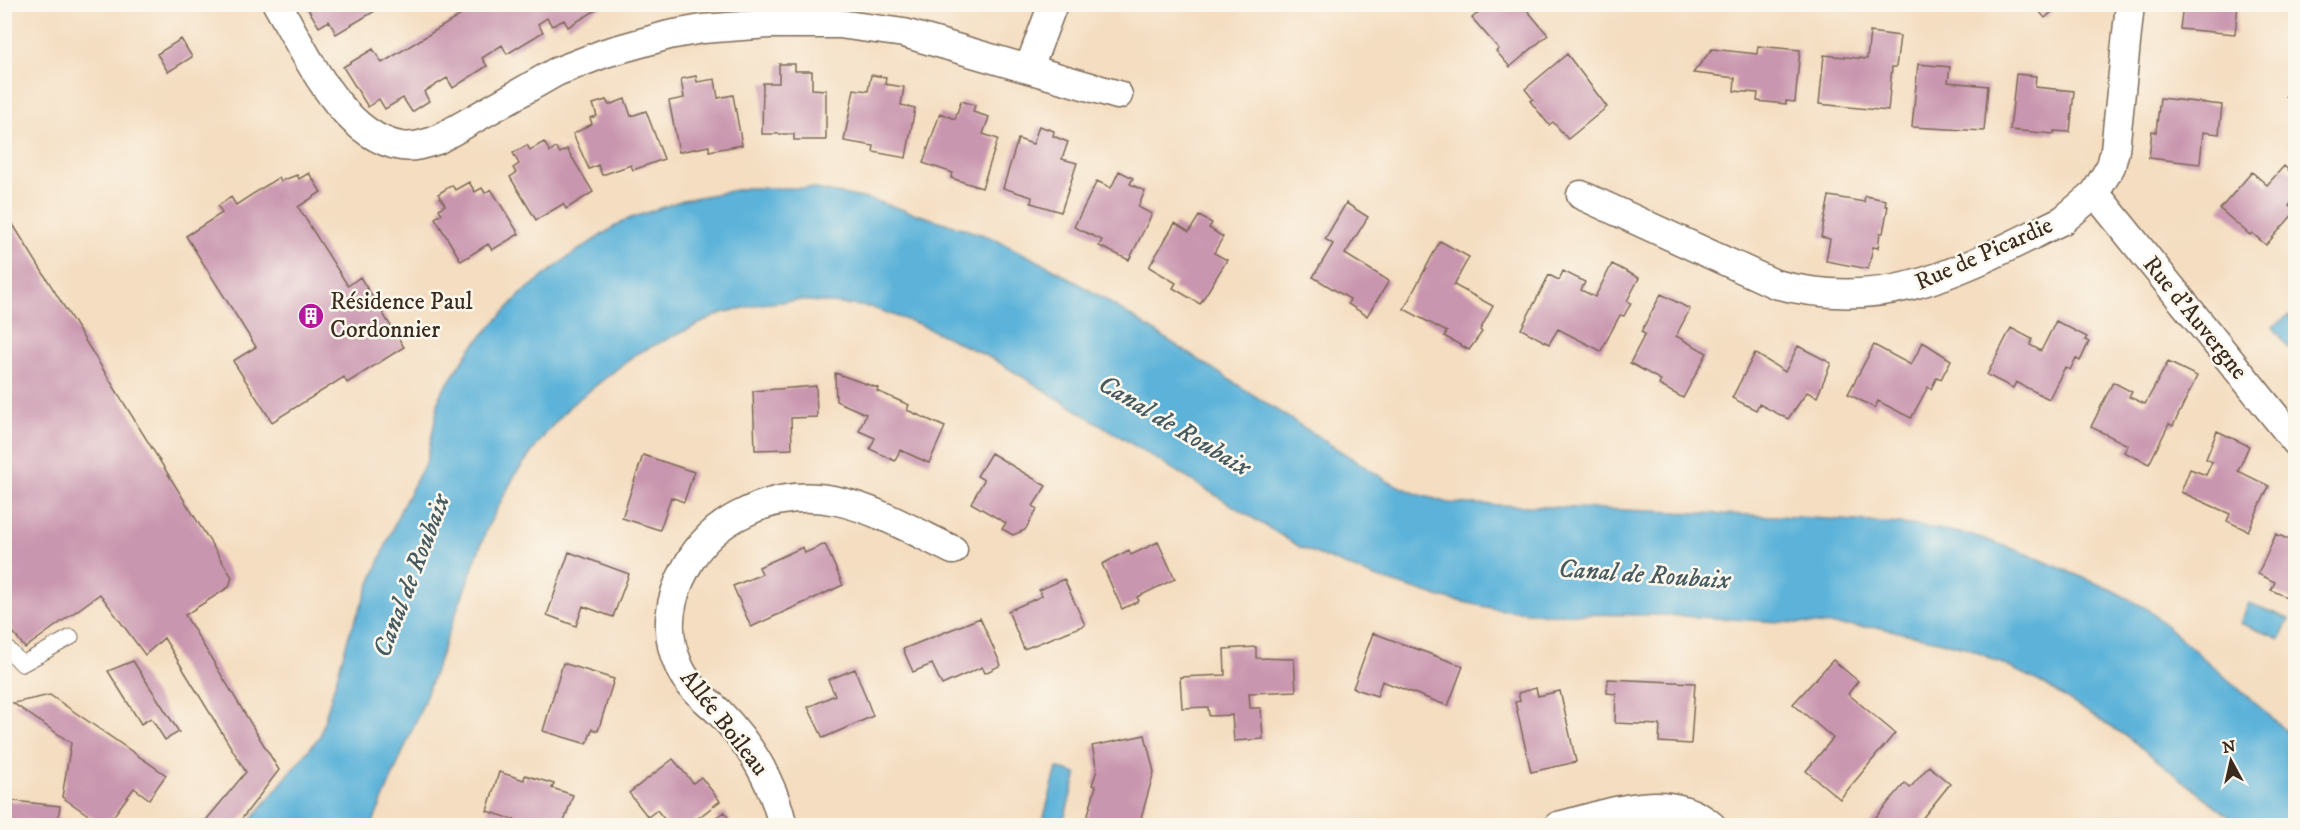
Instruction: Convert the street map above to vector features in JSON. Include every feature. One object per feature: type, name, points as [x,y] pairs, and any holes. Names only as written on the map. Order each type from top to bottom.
[{"type":"street","points":[[277,4],[336,101],[350,118],[381,139],[401,146],[420,146],[437,140],[556,72],[605,52],[638,42],[778,14],[894,31],[1118,95]]},
{"type":"street","points":[[1029,68],[1053,4]]},
{"type":"street","name":"Rue de Picardie","points":[[1581,195],[1775,284],[1828,295],[1859,295],[1913,287],[1944,277],[2063,220],[2095,193],[2105,179],[2115,150],[2130,4]]},
{"type":"street","name":"Rue d'Auvergne","points":[[2095,193],[2295,442]]},
{"type":"street","name":"Allée Boileau","points":[[783,825],[773,791],[756,760],[719,713],[692,688],[673,652],[670,628],[672,604],[689,561],[710,535],[736,516],[769,502],[798,496],[848,502],[953,550]]},
{"type":"street","points":[[1558,825],[1662,805],[1691,811],[1712,825]]},
{"type":"lane","points":[[4,645],[22,664],[72,637]]},
{"type":"water","name":"Canal de Roubaix","points":[[747,188],[810,188],[872,200],[990,237],[1052,268],[1104,299],[1387,481],[1417,494],[1449,503],[1798,517],[1912,525],[1973,535],[2027,554],[2112,590],[2146,608],[2295,738],[2295,825],[2240,825],[2126,736],[2040,682],[1969,648],[1881,628],[1665,615],[1550,614],[1496,609],[1439,597],[1372,576],[1300,547],[995,360],[921,325],[870,307],[800,300],[761,304],[722,313],[636,354],[570,406],[546,433],[515,475],[487,528],[421,709],[372,825],[247,825],[320,736],[349,635],[400,511],[427,460],[440,395],[471,348],[521,294],[568,257],[623,221],[683,200]]},
{"type":"water","points":[[2289,315],[2295,323],[2295,356],[2273,327]]},
{"type":"water","points":[[2249,603],[2289,619],[2280,639],[2240,623]]},
{"type":"water","points":[[1057,768],[1077,774],[1063,822],[1044,817]]},
{"type":"building","points":[[305,4],[371,4],[375,11],[336,34],[329,21],[319,27]]},
{"type":"building","points":[[479,4],[606,4],[568,27],[564,20],[552,26],[547,18],[538,24],[543,32],[507,54],[502,45],[482,58],[487,66],[453,88],[447,78],[424,92],[429,101],[412,112],[403,98],[385,109],[379,99],[368,107],[343,67],[373,49],[382,63]]},
{"type":"building","points":[[1488,4],[1533,4],[1527,10],[1548,35],[1510,67],[1496,51],[1499,49],[1472,18]]},
{"type":"building","points":[[2033,4],[2061,4],[2045,18]]},
{"type":"building","points":[[2183,4],[2238,4],[2235,34],[2180,29]]},
{"type":"building","points":[[1870,32],[1900,36],[1896,67],[1892,67],[1888,111],[1819,104],[1824,55],[1867,59]]},
{"type":"building","points":[[181,39],[192,57],[168,72],[157,54]]},
{"type":"building","points":[[1758,46],[1800,50],[1795,102],[1786,101],[1786,104],[1757,101],[1758,93],[1734,91],[1735,78],[1693,73],[1712,49],[1757,54]]},
{"type":"building","points":[[1567,54],[1607,107],[1568,139],[1553,122],[1549,125],[1530,101],[1533,99],[1525,89]]},
{"type":"building","points":[[779,64],[795,64],[795,71],[812,71],[812,89],[826,90],[826,140],[794,140],[794,134],[762,134],[763,83],[779,83]]},
{"type":"building","points":[[1918,64],[1950,67],[1948,82],[1988,86],[1984,131],[1912,127]]},
{"type":"building","points":[[2016,74],[2036,76],[2035,87],[2074,91],[2070,132],[2054,131],[2054,134],[2010,130]]},
{"type":"building","points":[[871,75],[886,77],[885,84],[904,87],[901,105],[915,108],[906,158],[873,152],[874,146],[844,141],[854,89],[868,91]]},
{"type":"building","points":[[696,76],[697,82],[715,79],[718,98],[733,95],[742,145],[709,151],[709,146],[679,152],[669,101],[684,98],[681,79]]},
{"type":"building","points":[[2295,88],[2295,107],[2286,96]]},
{"type":"building","points":[[2160,98],[2222,105],[2219,134],[2203,132],[2200,164],[2149,158],[2152,131],[2156,132]]},
{"type":"building","points":[[625,99],[631,116],[646,111],[664,159],[633,170],[631,165],[602,175],[598,165],[589,169],[573,134],[592,124],[590,118],[597,116],[593,104],[606,100],[609,105]]},
{"type":"building","points":[[961,101],[975,105],[973,112],[989,117],[983,134],[998,139],[982,188],[951,178],[953,173],[923,163],[940,113],[955,119]]},
{"type":"building","points":[[1039,126],[1054,131],[1053,136],[1068,142],[1062,159],[1077,163],[1061,212],[1031,203],[1032,197],[1003,188],[1018,139],[1033,144]]},
{"type":"building","points":[[544,142],[550,152],[556,148],[560,153],[567,149],[593,192],[566,209],[563,204],[536,220],[510,177],[516,173],[513,168],[519,164],[513,153],[527,145],[530,150]]},
{"type":"building","points":[[2284,166],[2295,176],[2295,198],[2289,206],[2296,211],[2266,245],[2252,233],[2250,235],[2220,209],[2252,172],[2267,185]]},
{"type":"building","points":[[1119,171],[1133,178],[1130,184],[1145,191],[1138,207],[1152,214],[1129,260],[1099,246],[1102,240],[1074,227],[1097,181],[1111,188]]},
{"type":"building","name":"Résidence Paul Cordonnier","points":[[309,173],[321,192],[298,207],[348,286],[360,277],[404,347],[347,383],[344,377],[272,422],[233,361],[256,347],[186,236],[222,213],[218,206],[231,197],[236,205],[279,177],[281,181],[297,175],[299,179]]},
{"type":"building","points":[[469,182],[475,192],[482,188],[485,193],[491,189],[519,234],[492,250],[488,244],[461,261],[435,218],[442,214],[439,209],[445,205],[438,194],[452,185],[455,190]]},
{"type":"building","points":[[1829,196],[1864,202],[1865,196],[1886,200],[1885,206],[1888,206],[1883,233],[1880,233],[1878,248],[1873,247],[1868,269],[1826,261],[1830,239],[1821,237]]},
{"type":"building","points":[[1346,203],[1368,217],[1345,254],[1389,281],[1367,316],[1348,304],[1350,299],[1313,277],[1333,244],[1325,239]]},
{"type":"building","points":[[1199,216],[1212,223],[1209,228],[1223,237],[1214,253],[1227,260],[1200,304],[1173,288],[1176,283],[1149,267],[1175,223],[1189,232]]},
{"type":"building","points":[[9,218],[232,577],[229,587],[185,615],[279,770],[237,825],[202,825],[246,772],[164,638],[145,655],[100,594],[25,648],[4,620],[4,221]]},
{"type":"building","points":[[1440,241],[1469,257],[1454,285],[1493,306],[1480,330],[1482,332],[1469,350],[1444,336],[1447,332],[1404,309]]},
{"type":"building","points":[[1612,264],[1639,278],[1627,301],[1631,303],[1624,316],[1620,315],[1601,351],[1558,329],[1549,344],[1521,329],[1549,275],[1559,280],[1563,271],[1585,282],[1581,290],[1595,297]]},
{"type":"building","points":[[1661,294],[1690,309],[1676,336],[1707,353],[1683,398],[1659,385],[1661,380],[1630,363],[1645,334],[1641,332]]},
{"type":"building","points":[[2056,321],[2087,337],[2085,340],[2089,342],[2080,361],[2076,358],[2070,370],[2065,367],[2049,399],[2016,382],[2013,388],[1987,375],[2011,328],[2032,339],[2030,345],[2041,351]]},
{"type":"building","points":[[1923,342],[1951,360],[1941,379],[1937,377],[1931,389],[1928,387],[1911,418],[1878,401],[1875,408],[1848,394],[1874,345],[1911,365]]},
{"type":"building","points":[[1798,346],[1831,363],[1817,397],[1807,392],[1788,419],[1759,404],[1756,410],[1732,398],[1755,353],[1785,372]]},
{"type":"building","points":[[2168,362],[2197,376],[2173,426],[2169,424],[2149,464],[2124,452],[2128,445],[2091,427],[2113,382],[2132,392],[2129,397],[2145,404]]},
{"type":"building","points":[[835,373],[878,388],[877,391],[909,405],[907,410],[945,427],[929,463],[900,450],[895,461],[870,449],[875,438],[859,431],[866,414],[836,401]]},
{"type":"building","points":[[816,386],[817,417],[791,418],[792,449],[755,450],[753,391]]},
{"type":"building","points":[[2217,431],[2249,446],[2238,471],[2269,486],[2248,531],[2227,521],[2230,514],[2181,492],[2190,469],[2206,475],[2212,462],[2206,459]]},
{"type":"building","points":[[991,453],[1046,486],[1033,506],[1037,509],[1025,530],[1013,535],[1002,529],[1006,523],[971,503],[984,480],[977,476]]},
{"type":"building","points":[[643,455],[694,472],[684,502],[671,497],[660,530],[622,518]]},
{"type":"building","points":[[2276,534],[2295,542],[2295,601],[2271,590],[2275,582],[2258,574]]},
{"type":"building","points":[[1158,542],[1175,579],[1137,597],[1139,601],[1122,609],[1102,564],[1129,550],[1131,555]]},
{"type":"building","points":[[825,544],[843,585],[751,627],[733,586],[762,574],[759,567],[803,547],[805,553]]},
{"type":"building","points":[[569,552],[629,574],[613,617],[583,606],[576,626],[547,615]]},
{"type":"building","points":[[1064,579],[1085,625],[1024,649],[1008,611],[1042,596],[1039,590]]},
{"type":"building","points":[[980,618],[1001,665],[985,673],[982,667],[942,685],[932,664],[913,672],[903,649]]},
{"type":"building","points":[[1373,633],[1463,666],[1448,706],[1382,681],[1377,696],[1353,688]]},
{"type":"building","points":[[1256,647],[1256,658],[1294,659],[1296,691],[1249,693],[1250,708],[1261,708],[1263,739],[1234,741],[1232,715],[1209,716],[1208,707],[1182,708],[1180,677],[1225,675],[1224,649]]},
{"type":"building","points":[[1833,660],[1858,681],[1848,694],[1895,733],[1840,799],[1806,771],[1833,738],[1793,704]]},
{"type":"building","points":[[133,661],[179,732],[165,740],[151,718],[141,724],[108,671]]},
{"type":"building","points":[[563,663],[614,679],[598,731],[592,729],[587,744],[543,731]]},
{"type":"building","points":[[855,669],[873,716],[823,738],[808,707],[835,695],[828,680]]},
{"type":"building","points":[[1608,679],[1695,683],[1691,744],[1659,742],[1660,725],[1615,723],[1616,694],[1607,693]]},
{"type":"building","points":[[1536,688],[1538,696],[1560,691],[1576,762],[1531,772],[1515,702],[1520,701],[1518,693]]},
{"type":"building","points":[[50,695],[166,775],[149,799],[134,788],[107,825],[103,825],[62,797],[71,743],[13,703]]},
{"type":"building","points":[[1145,735],[1154,772],[1139,825],[1085,825],[1096,786],[1092,785],[1097,770],[1092,746]]},
{"type":"building","points":[[673,759],[693,783],[701,777],[720,801],[689,825],[669,825],[657,810],[648,817],[629,793]]},
{"type":"building","points":[[1929,766],[1950,784],[1917,825],[1869,825],[1905,783],[1910,788]]},
{"type":"building","points":[[499,772],[524,780],[525,775],[554,784],[552,788],[573,795],[563,825],[531,825],[487,811]]},
{"type":"building","points":[[4,800],[60,806],[58,820],[65,821],[64,825],[4,825]]},
{"type":"building","points":[[725,812],[732,825],[720,825],[716,817]]},
{"type":"place","name":"Résidence Paul Cordonnier","points":[[311,316]]}]
